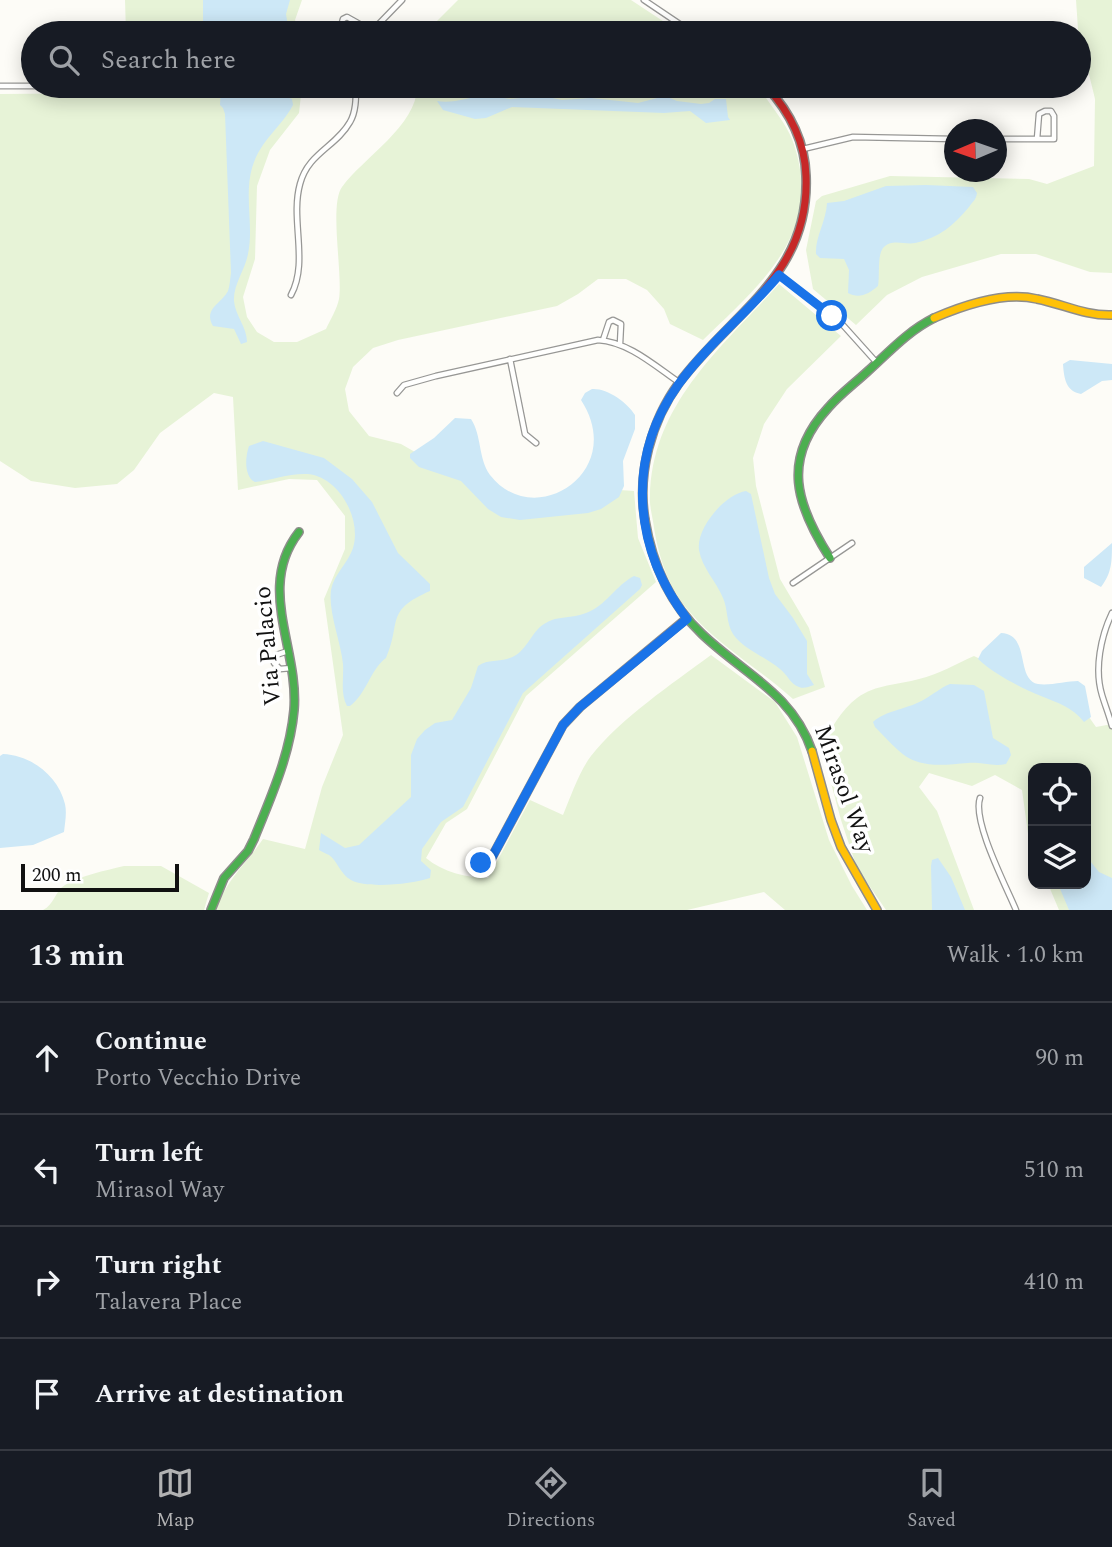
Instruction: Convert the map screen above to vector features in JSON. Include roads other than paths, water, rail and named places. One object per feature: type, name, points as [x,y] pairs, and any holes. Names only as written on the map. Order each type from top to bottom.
[{"type":"street","points":[[382,21],[402,0]]},
{"type":"street","points":[[644,0],[676,21]]},
{"type":"street","points":[[0,86],[21,86]]},
{"type":"street","points":[[291,295],[298,282],[297,200],[300,183],[317,154],[350,122],[355,98]]},
{"type":"street","name":"Mirasol Way","points":[[775,98],[792,120],[803,149],[808,173],[806,211],[796,246],[779,275],[680,383],[659,417],[643,475],[643,508],[654,564],[667,591],[687,619],[710,642],[775,692],[793,713],[812,749],[831,821],[843,852],[877,910]]},
{"type":"street","points":[[1007,139],[1038,139],[1054,139],[1054,116],[1048,110],[1039,114],[1038,139]]},
{"type":"street","points":[[803,149],[853,137],[944,139]]},
{"type":"street","points":[[779,275],[832,316],[877,363]]},
{"type":"street","points":[[830,558],[812,531],[802,509],[798,484],[802,451],[810,430],[827,408],[907,336],[938,316],[1009,297],[1031,297],[1080,312],[1112,314]]},
{"type":"street","points":[[603,340],[608,322],[618,321],[621,324],[620,344]]},
{"type":"street","points":[[397,393],[404,385],[603,340],[620,344],[680,383]]},
{"type":"street","points":[[510,359],[525,434],[536,443]]},
{"type":"street","name":"Via Palacio","points":[[211,910],[224,878],[248,851],[254,839],[284,761],[295,704],[292,668],[278,585],[288,542],[299,532]]},
{"type":"street","points":[[793,583],[852,542]]},
{"type":"street","points":[[1112,613],[1101,646],[1099,670],[1101,695],[1112,726]]},
{"type":"street","points":[[481,863],[491,859],[563,725],[580,707],[687,619]]},
{"type":"street","points":[[289,651],[276,655],[273,660],[277,668],[292,668]]},
{"type":"street","points":[[980,798],[978,811],[982,828],[1016,910]]},
{"type":"water","points":[[203,0],[290,0],[287,21],[203,21]]},
{"type":"water","points":[[220,98],[289,98],[292,99],[293,105],[265,142],[252,168],[249,189],[250,243],[234,295],[247,342],[241,344],[234,329],[213,326],[210,320],[214,307],[228,291],[231,273],[225,114],[220,105]]},
{"type":"water","points":[[470,98],[591,98],[638,103],[670,98],[701,104],[715,99],[726,99],[730,120],[706,123],[690,111],[664,113],[512,107],[486,118],[475,119],[443,110],[437,101]]},
{"type":"water","points":[[886,186],[973,187],[977,193],[963,214],[939,234],[924,241],[894,243],[883,248],[878,286],[864,295],[848,293],[849,270],[844,259],[820,258],[816,254],[827,203],[844,201]]},
{"type":"water","points":[[1070,360],[1112,364],[1112,380],[1102,381],[1081,394],[1076,392],[1069,387],[1064,375],[1063,364]]},
{"type":"water","points":[[592,389],[616,397],[635,415],[635,429],[623,461],[624,486],[619,497],[601,509],[588,513],[520,520],[501,517],[488,509],[461,481],[419,467],[410,458],[410,454],[434,438],[455,418],[471,419],[490,475],[508,491],[529,497],[551,495],[570,486],[584,470],[593,450],[592,426],[581,400],[585,393]]},
{"type":"water","points":[[263,441],[324,458],[352,479],[372,502],[398,553],[430,584],[430,591],[400,611],[386,658],[376,669],[361,695],[350,706],[347,706],[344,696],[343,664],[333,617],[331,590],[353,548],[355,537],[351,513],[338,491],[319,477],[301,474],[255,482],[251,479],[246,466],[249,446]]},
{"type":"water","points":[[746,491],[751,494],[769,578],[775,594],[807,641],[807,674],[814,685],[803,688],[796,686],[780,669],[737,639],[729,625],[723,598],[701,557],[699,541],[707,522],[729,498]]},
{"type":"water","points":[[1112,543],[1111,566],[1101,587],[1084,578],[1084,567]]},
{"type":"water","points":[[634,576],[640,578],[640,589],[523,693],[463,807],[441,822],[422,849],[421,861],[431,870],[430,878],[390,885],[358,883],[341,871],[332,857],[319,850],[321,833],[345,848],[359,845],[411,797],[411,755],[417,739],[435,723],[452,720],[471,688],[478,666],[516,655],[544,624],[593,610]]},
{"type":"water","points":[[1001,633],[1010,635],[1016,641],[1031,680],[1038,684],[1078,681],[1085,686],[1091,717],[1084,722],[1070,709],[1008,680],[978,659],[982,651]]},
{"type":"water","points":[[950,684],[974,685],[984,691],[993,738],[1009,748],[1011,755],[1006,764],[940,765],[915,761],[899,751],[875,727],[873,722],[878,718],[919,702]]},
{"type":"water","points":[[3,754],[23,758],[42,768],[56,784],[66,807],[64,832],[33,845],[0,848],[0,756]]},
{"type":"water","points":[[938,858],[951,877],[965,910],[932,910],[931,866],[932,860]]},
{"type":"water","points":[[1091,862],[1099,872],[1112,878],[1112,910],[1069,910],[1060,889],[1091,889]]}]
